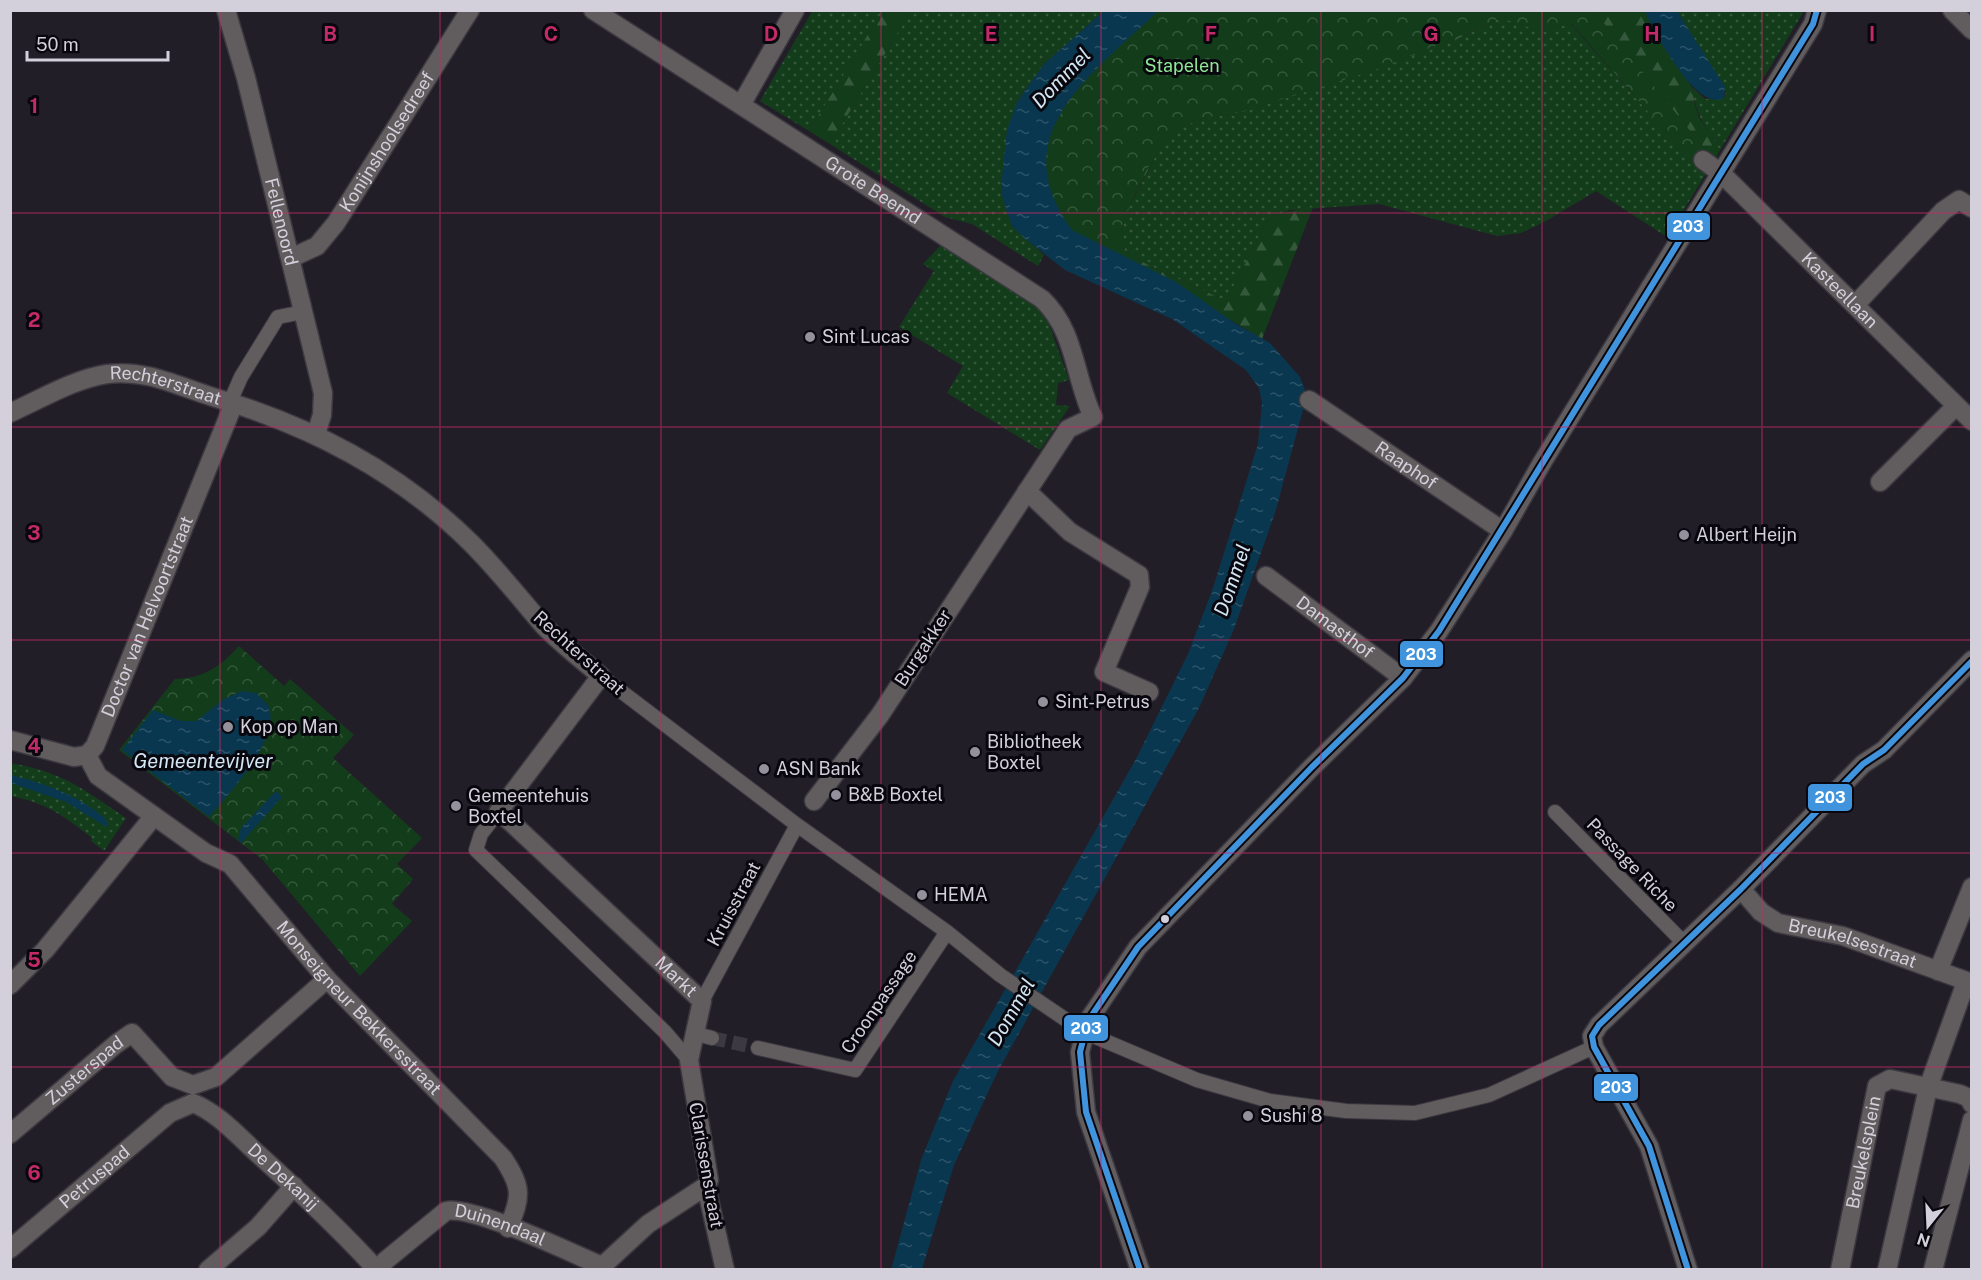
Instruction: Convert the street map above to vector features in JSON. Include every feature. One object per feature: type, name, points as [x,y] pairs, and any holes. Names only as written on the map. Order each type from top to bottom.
[{"type":"street","name":"Fellenoord","points":[[226,10],[246,78],[323,393],[322,415],[315,434]]},
{"type":"street","name":"Konijnshoolsedreef","points":[[291,258],[317,246],[336,224],[470,10]]},
{"type":"street","name":"Grote Beemd","points":[[593,10],[1042,299],[1055,312],[1066,332],[1093,417]]},
{"type":"street","points":[[741,105],[795,10]]},
{"type":"street","points":[[1140,1269],[1086,1112],[1080,1052],[1084,1032],[1138,947],[1403,678],[1439,631],[1722,174],[1812,24],[1817,10]]},
{"type":"street","points":[[1952,10],[1971,30]]},
{"type":"street","name":"Kasteellaan","points":[[1703,160],[1722,174],[1971,421]]},
{"type":"street","points":[[1855,304],[1943,212],[1959,200],[1971,208]]},
{"type":"street","points":[[232,403],[241,377],[278,317],[303,312]]},
{"type":"street","name":"Rechterstraat","points":[[10,413],[72,385],[97,376],[121,373],[149,375],[268,414],[315,434],[395,480],[453,528],[511,585],[545,626],[601,676],[797,825],[947,932],[1000,975],[1084,1032],[1197,1080],[1270,1101],[1346,1111],[1415,1113],[1489,1095],[1594,1047]]},
{"type":"street","name":"Raaphof","points":[[1309,399],[1503,531]]},
{"type":"street","name":"Doctor van Helvoortstraat","points":[[87,755],[100,736],[179,543],[232,403]]},
{"type":"street","points":[[1880,482],[1956,406]]},
{"type":"street","name":"Burgakker","points":[[814,801],[880,715],[1068,429],[1093,417]]},
{"type":"street","points":[[1027,491],[1070,532],[1139,575],[1140,587],[1104,672],[1149,692]]},
{"type":"street","name":"Damasthof","points":[[1266,576],[1403,678]]},
{"type":"street","points":[[1688,1269],[1649,1146],[1594,1047],[1592,1036],[1599,1025],[1741,889],[1863,764],[1884,750],[1971,660]]},
{"type":"street","points":[[601,676],[481,834],[476,850],[665,1032],[689,1060]]},
{"type":"street","points":[[10,740],[74,758],[87,755]]},
{"type":"street","name":"Monseigneur Bekkersstraat","points":[[87,755],[98,776],[206,853],[230,864],[327,979],[504,1158],[520,1191],[518,1206],[508,1228]]},
{"type":"street","name":"Markt","points":[[499,811],[702,1000],[693,1033],[689,1060]]},
{"type":"street","name":"Passage Riche","points":[[1555,812],[1684,944]]},
{"type":"street","points":[[10,985],[45,950],[154,816]]},
{"type":"street","name":"Kruisstraat","points":[[702,1000],[797,825]]},
{"type":"street","points":[[1938,971],[1971,887]]},
{"type":"street","name":"Breukelsestraat","points":[[1741,889],[1761,912],[1778,923],[1843,936],[1969,983]]},
{"type":"street","name":"Croonpassage","points":[[758,1048],[855,1070],[947,932]]},
{"type":"street","name":"Zusterspad","points":[[10,1134],[132,1033],[172,1077],[193,1085],[216,1077],[327,979]]},
{"type":"street","points":[[1887,1269],[1928,1088],[1969,983]]},
{"type":"street","points":[[693,1033],[712,1038]]},
{"type":"street","name":"Clarissenstraat","points":[[689,1060],[709,1180],[706,1186],[725,1269]]},
{"type":"street","name":"Breukelsplein","points":[[1840,1269],[1877,1086],[1890,1079],[1960,1094],[1969,1098],[1971,1104]]},
{"type":"street","name":"De Dekanij","points":[[179,1107],[193,1103],[213,1114],[337,1226],[378,1269]]},
{"type":"street","name":"Petruspad","points":[[10,1249],[179,1107]]},
{"type":"street","points":[[1933,1269],[1971,1120]]},
{"type":"street","points":[[208,1269],[258,1227],[294,1186]]},
{"type":"street","points":[[600,1268],[648,1224],[706,1186]]},
{"type":"street","name":"Duinendaal","points":[[378,1269],[446,1212],[456,1209],[468,1211],[600,1268]]},
{"type":"green space","points":[[813,10],[883,11],[809,131],[760,101]]},
{"type":"green space","points":[[883,10],[911,11],[830,144],[809,131]]},
{"type":"green space","name":"Stapelen","points":[[1158,10],[1594,11],[1714,161],[1707,172],[1664,130],[1571,23],[1545,32],[1500,18],[1440,44],[1348,77],[1255,108],[1208,117],[1180,127],[1159,149],[1149,165],[1113,250],[1073,232],[1060,216],[1050,191],[1046,164],[1050,138],[1061,113],[1077,90]]},
{"type":"green space","points":[[911,11],[1104,11],[1044,64],[1017,102],[1001,192],[1012,226],[1044,255],[1038,266],[972,224],[945,217],[830,144]]},
{"type":"green space","points":[[1427,11],[1561,11],[1556,30],[1545,32],[1500,18],[1453,41],[1378,69],[1242,112],[1202,119],[1179,128],[1160,148],[1125,213],[1121,231],[1127,250],[1140,261],[1226,301],[1267,221],[1275,214],[1313,207],[1262,339],[1140,265],[1080,233],[1156,98]]},
{"type":"green space","points":[[1594,11],[1645,11],[1667,51],[1692,87],[1700,119],[1720,150],[1714,161]]},
{"type":"green space","points":[[1677,11],[1804,11],[1720,150],[1698,113],[1692,87],[1705,99],[1724,98],[1726,92]]},
{"type":"green space","points":[[1500,18],[1545,32],[1570,23],[1664,130],[1707,172],[1667,237],[1596,191],[1521,233],[1497,236],[1379,204],[1289,210],[1267,221],[1226,301],[1140,261],[1127,250],[1121,231],[1126,213],[1160,148],[1179,128],[1202,119],[1242,112],[1453,41]]},
{"type":"green space","points":[[941,245],[1031,303],[1046,316],[1069,380],[1058,383],[1056,405],[1070,406],[1040,450],[947,393],[963,366],[899,327],[934,271],[923,264]]},
{"type":"green space","points":[[239,646],[284,686],[290,679],[354,735],[333,758],[422,838],[397,864],[413,879],[392,904],[412,921],[360,976],[262,859],[119,750],[175,679],[203,674],[211,670]]},
{"type":"green space","points":[[10,763],[44,771],[72,783],[126,818],[104,851],[91,841],[92,838],[54,811],[35,802],[11,796]]},
{"type":"water","name":"Dommel","points":[[1104,11],[1158,11],[1107,58],[1064,108],[1051,135],[1046,164],[1053,196],[1072,230],[1176,282],[1236,324],[1270,343],[1300,377],[1305,390],[1303,410],[1275,513],[1234,629],[1199,708],[997,1073],[954,1165],[922,1269],[891,1270],[921,1160],[953,1081],[1136,759],[1188,654],[1213,588],[1258,444],[1262,403],[1259,388],[1246,370],[1172,319],[1065,270],[1012,226],[1001,192],[1007,130],[1017,102],[1044,64]]},
{"type":"water","points":[[1645,11],[1677,11],[1725,87],[1724,98],[1713,100],[1690,83],[1667,52]]},
{"type":"water","name":"Gemeentevijver","points":[[242,691],[256,693],[268,705],[271,718],[268,733],[251,765],[209,817],[122,750],[153,710],[181,721],[196,721],[224,699]]},
{"type":"water","points":[[11,775],[37,782],[84,803],[106,819],[108,828],[66,802],[11,783]]},
{"type":"water","points":[[276,791],[282,797],[241,843],[238,839],[241,828]]},
{"type":"tunnel","points":[[712,1038],[758,1048]]},
{"type":"transit line","name":"203","points":[[1140,1270],[1086,1112],[1080,1052],[1088,1021],[1138,947],[1312,767],[1403,678],[1439,631],[1813,24],[1817,10]]},
{"type":"transit line","name":"203","points":[[1688,1270],[1649,1146],[1594,1047],[1592,1036],[1599,1025],[1741,889],[1863,764],[1884,750],[1972,661]]},
{"type":"place","name":"Sint Lucas","points":[[810,337]]},
{"type":"place","name":"Albert Heijn","points":[[1684,535]]},
{"type":"place","name":"Sint-Petrus","points":[[1043,702]]},
{"type":"place","name":"Kop op Man","points":[[228,727]]},
{"type":"place","name":"Bibliotheek Boxtel","points":[[975,752]]},
{"type":"place","name":"ASN Bank","points":[[764,769]]},
{"type":"place","name":"B&B Boxtel","points":[[836,795]]},
{"type":"place","name":"Gemeentehuis Boxtel","points":[[456,806]]},
{"type":"place","name":"HEMA","points":[[922,895]]},
{"type":"place","name":"Sushi 8","points":[[1248,1116]]}]
